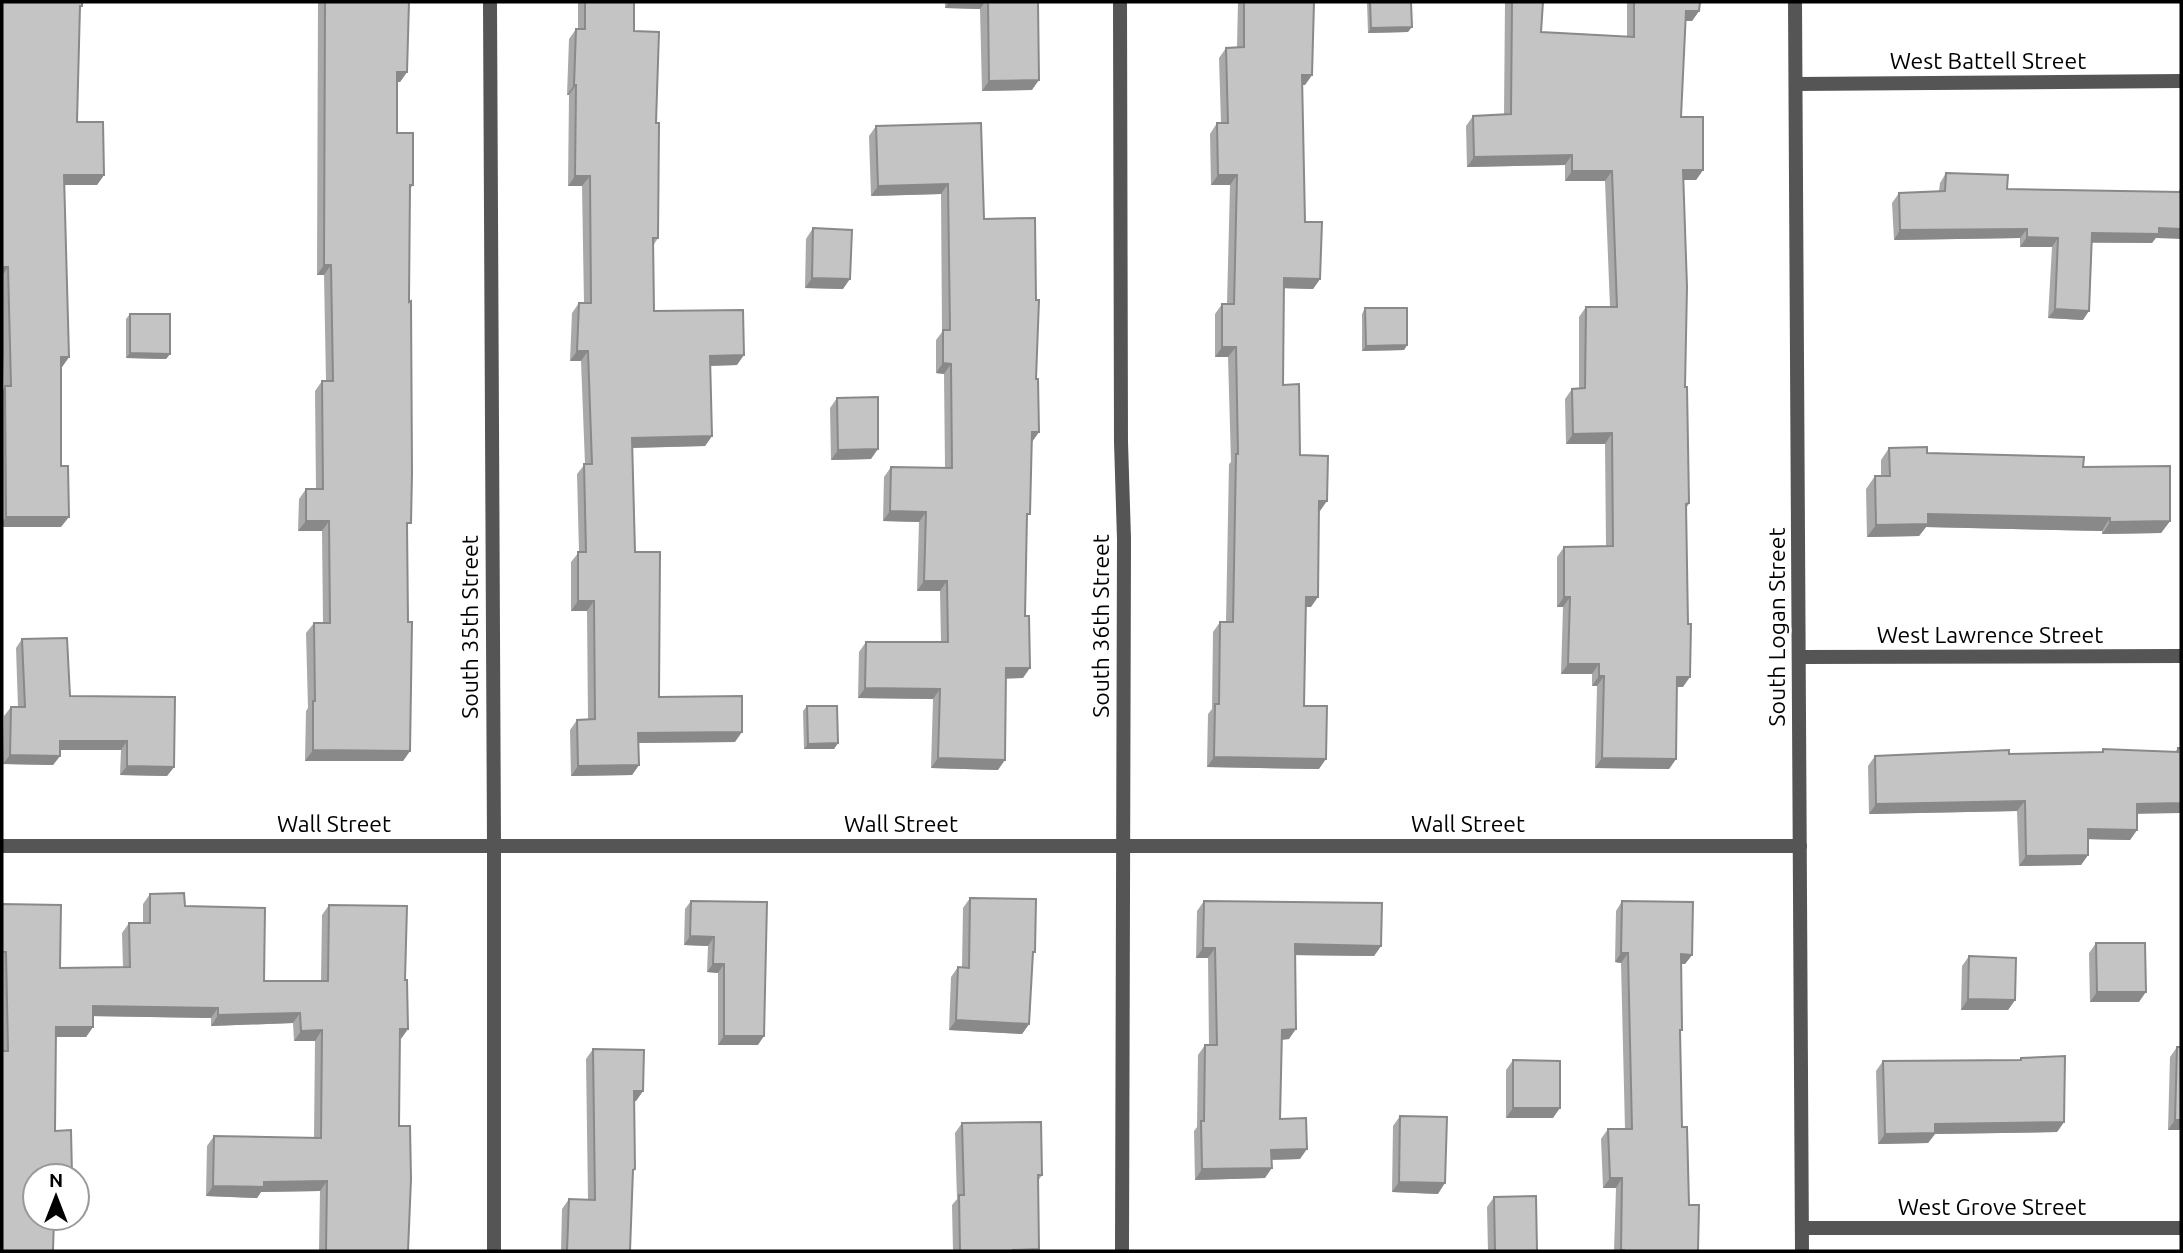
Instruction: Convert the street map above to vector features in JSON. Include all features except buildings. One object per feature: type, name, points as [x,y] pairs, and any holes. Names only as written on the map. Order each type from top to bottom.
[{"type":"street","name":"South 35th Street","points":[[490,2],[494,1251]]},
{"type":"street","name":"South 36th Street","points":[[1120,2],[1124,846],[1122,1251]]},
{"type":"street","name":"South Logan Street","points":[[1795,2],[1802,1251]]},
{"type":"street","name":"West Battell Street","points":[[1796,85],[2181,81]]},
{"type":"street","name":"West Lawrence Street","points":[[1799,657],[2181,656]]},
{"type":"street","name":"Wall Street","points":[[2,846],[1800,846]]},
{"type":"street","name":"West Grove Street","points":[[1802,1228],[2181,1228]]}]
